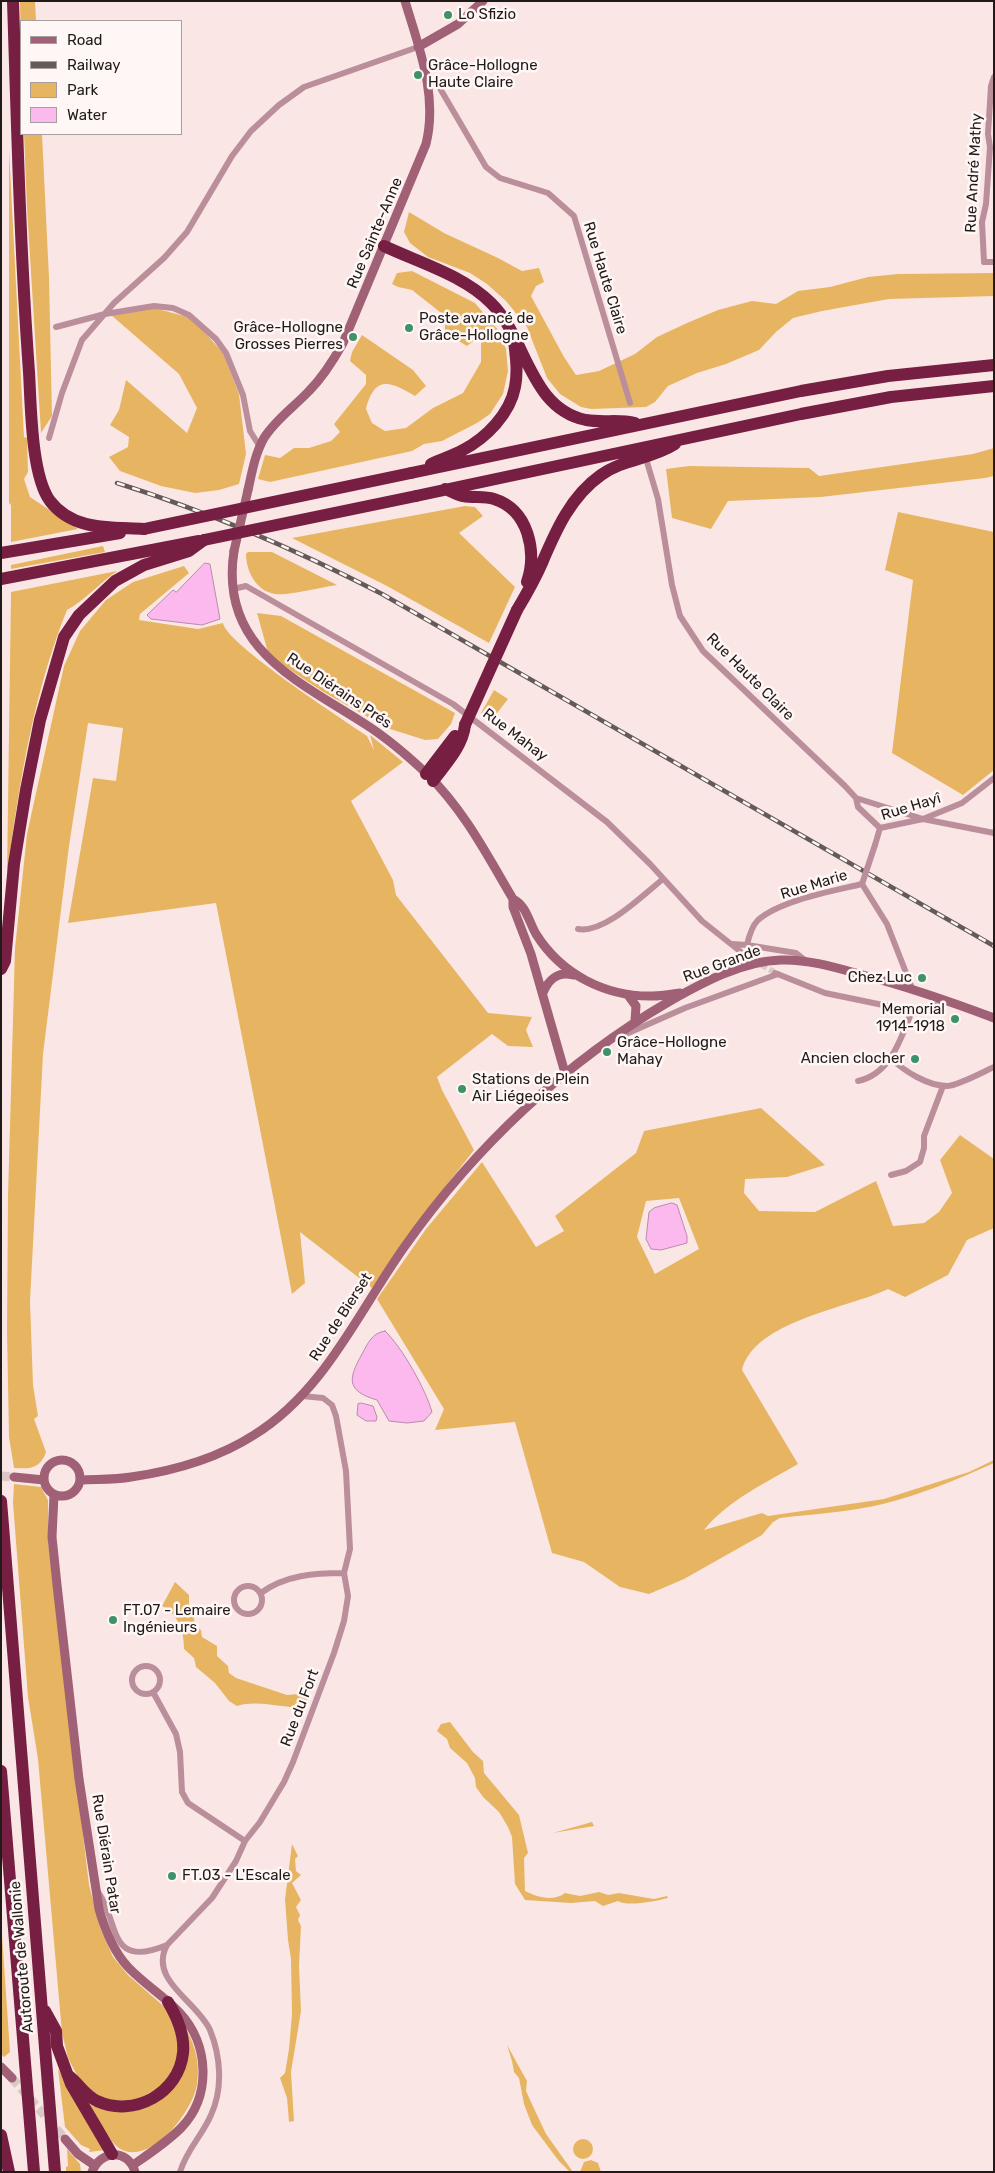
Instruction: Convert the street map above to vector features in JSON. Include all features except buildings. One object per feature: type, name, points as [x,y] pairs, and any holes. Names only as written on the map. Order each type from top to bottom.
[{"type":"highway","points":[[13,1],[21,255],[38,469],[44,491],[59,511],[70,519],[101,532]]},
{"type":"highway","points":[[384,246],[456,278],[480,294],[498,311],[544,393],[566,413],[586,420],[626,421],[643,425]]},
{"type":"highway","points":[[414,473],[469,446],[481,438],[502,416],[515,388],[517,364],[513,336]]},
{"type":"highway","points":[[1,560],[101,532],[144,529],[801,391],[888,376],[994,365]]},
{"type":"highway","points":[[1,579],[204,540],[683,438],[891,397],[994,386]]},
{"type":"highway","points":[[430,778],[463,730],[518,609],[539,570],[561,522],[589,484],[613,468],[663,451],[683,438]]},
{"type":"highway","points":[[445,489],[462,496],[497,500],[519,517],[531,541],[532,559],[530,572],[518,609]]},
{"type":"highway","points":[[1,969],[5,961],[14,864],[26,790],[40,720],[56,658],[64,637],[78,615],[115,581],[140,567],[189,551],[204,540]]},
{"type":"highway","points":[[1,553],[42,547]]},
{"type":"highway","name":"Autoroute de Wallonie","points":[[1,1501],[55,2172]]},
{"type":"highway","name":"Autoroute de Wallonie","points":[[1,1772],[34,2172]]},
{"type":"highway","points":[[69,2076],[92,2098],[114,2106],[143,2104],[158,2095],[176,2075],[183,2052],[180,2029],[168,2002]]},
{"type":"highway","points":[[42,2007],[56,2032],[57,2046],[74,2090],[112,2154]]},
{"type":"highway","points":[[1,2135],[9,2172]]},
{"type":"main road","name":"Rue Sainte-Anne","points":[[260,447],[275,424],[311,389],[329,367],[348,331],[426,144],[430,112],[428,80],[405,1]]},
{"type":"main road","points":[[418,47],[458,24],[483,1]]},
{"type":"main road","name":"Rue Diérains Prés","points":[[260,447],[234,551],[232,572],[233,589],[242,622],[251,638],[265,656],[289,676],[385,738],[430,778],[466,819],[513,899],[521,904],[548,952],[575,975],[595,985],[628,995],[653,996],[683,992]]},
{"type":"main road","name":"Rue Diérains Prés","points":[[513,899],[513,907],[522,928],[543,993],[565,1073]]},
{"type":"main road","name":"Rue Grande","points":[[565,1073],[635,1022],[683,992],[754,964],[780,960],[806,962],[912,988],[994,1018]]},
{"type":"main road","points":[[543,993],[554,977],[565,973],[575,975]]},
{"type":"main road","points":[[628,995],[636,1006],[635,1022]]},
{"type":"main road","name":"Rue de Bierset","points":[[80,1480],[129,1478],[164,1471],[199,1460],[254,1435],[302,1396],[334,1356],[382,1280],[437,1202],[473,1160],[516,1117],[565,1073]]},
{"type":"main road","points":[[54,1512],[66,1496],[75,1490],[80,1480],[76,1467],[63,1460],[51,1464],[44,1474],[44,1480],[46,1486],[54,1495],[66,1496]]},
{"type":"main road","points":[[14,1477],[44,1480]]},
{"type":"main road","name":"Rue Diérain Patar","points":[[54,1495],[52,1537],[79,1779],[95,1889],[105,1928],[119,1956],[168,2002],[190,2026],[200,2049],[203,2074],[200,2093],[193,2112],[182,2128],[134,2168]]},
{"type":"main road","points":[[1,2067],[12,2078]]},
{"type":"main road","points":[[65,2139],[93,2168],[105,2156],[112,2154],[124,2156],[134,2168]]},
{"type":"street","points":[[49,438],[78,348],[87,334],[114,303],[164,258],[187,232],[241,143],[279,105],[304,87],[418,47]]},
{"type":"street","name":"Rue André Mathy","points":[[994,77],[991,86],[988,134],[990,147],[986,204],[982,222],[984,262],[994,262]]},
{"type":"street","name":"Rue Haute Claire","points":[[428,80],[438,85],[486,167],[500,178],[548,193],[574,216],[630,403]]},
{"type":"street","points":[[56,326],[105,314],[154,306],[173,308],[189,315],[203,326],[226,353],[242,394],[250,431],[260,447]]},
{"type":"street","name":"Rue Haute Claire","points":[[647,462],[658,499],[672,585],[680,616],[692,636],[703,651],[845,786],[856,798],[858,807],[880,828]]},
{"type":"street","name":"Rue Mahay","points":[[233,589],[246,586],[453,704],[607,822],[702,921],[746,956]]},
{"type":"street","name":"Rue Hayî","points":[[862,884],[880,828],[923,819],[962,803],[994,778]]},
{"type":"street","points":[[856,798],[923,819],[994,833]]},
{"type":"street","points":[[578,929],[589,930],[602,926],[663,879]]},
{"type":"street","points":[[862,884],[887,924],[912,988]]},
{"type":"street","name":"Rue Marie","points":[[747,944],[750,932],[758,920],[783,906],[862,884]]},
{"type":"street","points":[[732,944],[747,944],[796,953],[806,962]]},
{"type":"street","points":[[606,1042],[685,1008],[776,973],[825,993],[912,1011],[937,1005],[942,999]]},
{"type":"street","points":[[858,1081],[868,1079],[892,1059],[912,1011]]},
{"type":"street","points":[[892,1059],[900,1067],[928,1082],[943,1086],[949,1086],[994,1067]]},
{"type":"street","points":[[891,1174],[906,1171],[920,1162],[924,1148],[924,1136],[943,1086]]},
{"type":"street","name":"Rue du Fort","points":[[167,1945],[212,1898],[236,1861],[245,1840],[260,1822],[293,1762],[331,1662],[344,1621],[348,1596],[344,1573],[350,1549],[350,1540],[346,1471],[336,1416],[332,1405],[323,1398],[302,1396]]},
{"type":"street","points":[[261,1593],[282,1581],[321,1573],[344,1573]]},
{"type":"street","points":[[252,1586],[261,1593],[262,1605],[254,1613],[242,1613],[235,1604],[236,1593],[240,1588],[252,1586]]},
{"type":"street","points":[[142,1666],[153,1667],[158,1671],[160,1683],[153,1692],[142,1693],[133,1685],[133,1674],[142,1666]]},
{"type":"street","points":[[153,1692],[176,1734],[180,1752],[182,1792],[188,1803],[245,1840]]},
{"type":"street","points":[[95,1889],[104,1901],[116,1938],[126,1948],[144,1952],[167,1945]]},
{"type":"street","points":[[167,1945],[163,1953],[164,1974],[170,1983],[200,2012],[209,2029],[216,2049],[220,2074],[212,2115],[184,2158],[180,2172]]},
{"type":"green space","points":[[20,1],[35,1],[36,20],[20,20]]},
{"type":"green space","points":[[24,135],[42,135],[49,278],[52,416],[41,433]]},
{"type":"green space","points":[[9,150],[24,437],[27,438],[28,472],[24,479],[30,497],[78,529],[11,542],[11,505],[9,503]]},
{"type":"green space","points":[[409,212],[444,233],[522,271],[539,268],[544,282],[536,286],[531,296],[564,357],[576,375],[599,371],[635,354],[657,337],[718,310],[752,301],[776,304],[798,291],[830,287],[868,277],[898,274],[994,273],[994,296],[889,299],[793,318],[759,350],[668,386],[655,402],[646,407],[591,409],[581,407],[560,394],[547,378],[527,327],[506,301],[487,284],[470,273],[428,257],[410,243],[404,232]]},
{"type":"green space","points":[[412,271],[475,303],[499,331],[506,349],[508,371],[503,394],[490,414],[442,441],[424,444],[412,451],[270,482],[258,479],[265,455],[280,458],[294,448],[309,448],[331,441],[340,432],[334,424],[366,384],[366,375],[350,361],[352,352],[362,335],[413,370],[426,386],[415,396],[398,387],[385,384],[374,390],[366,409],[372,423],[385,431],[406,428],[433,408],[463,393],[481,362],[481,342],[476,339],[467,346],[445,333],[445,316],[412,290],[392,284],[397,273]]},
{"type":"green space","points":[[154,308],[188,317],[202,329],[223,353],[239,394],[246,454],[239,484],[219,490],[195,493],[161,486],[120,471],[109,457],[128,447],[129,437],[110,425],[119,410],[126,380],[187,433],[197,408],[179,374],[111,315]]},
{"type":"green space","points":[[994,448],[994,476],[985,478],[821,497],[728,501],[711,529],[672,518],[666,469],[689,466],[809,468],[819,476],[973,454]]},
{"type":"green space","points":[[465,506],[475,507],[483,516],[459,533],[515,587],[489,643],[387,586],[292,538]]},
{"type":"green space","points":[[898,512],[994,532],[994,770],[963,795],[892,753],[913,580],[885,570]]},
{"type":"green space","points":[[103,546],[105,552],[11,569],[11,565]]},
{"type":"green space","points":[[248,552],[272,552],[337,585],[288,594],[268,592],[257,585],[250,573],[246,560]]},
{"type":"green space","points":[[184,566],[189,573],[140,614],[139,620],[198,629],[223,623],[229,633],[264,664],[367,736],[374,750],[370,735],[403,762],[351,801],[393,880],[396,895],[488,1013],[532,1017],[526,1030],[533,1047],[508,1046],[492,1034],[437,1077],[474,1150],[414,1227],[372,1288],[300,1232],[305,1283],[292,1294],[216,903],[68,923],[93,778],[116,781],[123,728],[88,723],[69,846],[43,1054],[30,1301],[33,1385],[38,1416],[34,1419],[46,1452],[41,1462],[34,1467],[14,1468],[9,1437],[7,1331],[8,1196],[15,948],[27,834],[64,666],[80,631],[106,600],[133,582]]},
{"type":"green space","points":[[117,571],[67,610],[55,642],[36,707],[29,740],[7,875],[11,592]]},
{"type":"green space","points":[[257,613],[281,616],[455,713],[451,724],[438,739],[425,740],[387,728],[322,691],[269,656]]},
{"type":"green space","points":[[494,690],[508,699],[491,721],[481,713]]},
{"type":"green space","points":[[761,1108],[825,1165],[787,1177],[745,1179],[744,1193],[759,1211],[815,1212],[876,1181],[893,1226],[924,1223],[939,1212],[952,1193],[940,1160],[960,1135],[994,1159],[994,1228],[967,1240],[948,1275],[905,1297],[888,1289],[805,1318],[764,1339],[750,1353],[742,1370],[798,1464],[736,1501],[704,1530],[762,1513],[768,1516],[884,1499],[969,1472],[994,1460],[994,1463],[939,1486],[883,1504],[844,1511],[780,1518],[773,1522],[762,1535],[684,1579],[649,1594],[620,1587],[584,1562],[552,1553],[515,1422],[435,1430],[444,1409],[377,1299],[426,1229],[482,1162],[536,1247],[564,1231],[555,1216],[636,1153],[644,1131]],"holes":[[[679,1198],[699,1249],[655,1274],[637,1237],[646,1201]]]},
{"type":"green space","points":[[14,1484],[41,1487],[48,1500],[48,1542],[89,1885],[101,1930],[113,1957],[128,1975],[168,2010],[179,2040],[176,2065],[162,2086],[133,2102],[102,2099],[79,2079],[68,2058],[62,2033],[38,1759],[28,1697],[13,1503]]},
{"type":"green space","points":[[175,1582],[189,1595],[189,1606],[193,1609],[195,1626],[201,1630],[202,1637],[217,1646],[217,1656],[228,1666],[229,1673],[236,1678],[287,1695],[309,1693],[305,1707],[254,1703],[237,1706],[229,1701],[215,1683],[196,1667],[194,1658],[184,1649],[183,1636],[176,1618],[168,1609],[162,1606]]},
{"type":"green space","points":[[450,1722],[473,1752],[483,1761],[484,1773],[519,1815],[528,1853],[524,1858],[525,1891],[540,1897],[550,1898],[561,1896],[565,1893],[580,1896],[599,1892],[608,1895],[619,1893],[654,1899],[667,1896],[668,1898],[635,1903],[622,1903],[618,1901],[603,1906],[595,1901],[571,1903],[525,1900],[515,1884],[512,1837],[508,1827],[499,1812],[483,1797],[476,1787],[475,1778],[467,1763],[450,1748],[447,1739],[437,1731],[441,1724]]},
{"type":"green space","points":[[592,1822],[594,1826],[553,1833]]},
{"type":"green space","points":[[292,1844],[298,1856],[295,1859],[296,1871],[301,1875],[292,1883],[301,1900],[296,1907],[300,1915],[298,1920],[301,1926],[299,1966],[301,2011],[291,2072],[294,2121],[289,2122],[287,2098],[280,2078],[285,2073],[292,2014],[291,1959],[285,1899]]},
{"type":"green space","points":[[1,1920],[10,2052],[4,2057],[1,2054]]},
{"type":"green space","points":[[186,2029],[195,2049],[198,2070],[194,2096],[187,2109],[168,2134],[156,2144],[143,2150],[131,2152],[119,2148],[106,2133],[88,2100],[99,2106],[165,2095]]},
{"type":"green space","points":[[507,2045],[527,2081],[526,2091],[546,2134],[573,2172],[570,2172],[558,2160],[532,2125],[524,2104],[519,2078],[514,2072]]},
{"type":"green space","points":[[58,2069],[106,2150],[89,2152],[90,2149],[81,2145],[65,2127]]},
{"type":"green space","points":[[583,2139],[590,2142],[593,2149],[590,2156],[583,2159],[576,2156],[573,2149],[576,2142]]},
{"type":"green space","points":[[67,2149],[80,2164],[81,2172],[66,2172],[66,2167],[68,2166]]},
{"type":"green space","points":[[591,2160],[598,2163],[601,2172],[580,2172],[584,2162]]},
{"type":"water","points":[[205,563],[210,564],[220,619],[202,625],[151,619],[147,615],[173,590],[176,592]]},
{"type":"water","points":[[672,1203],[677,1205],[687,1236],[687,1243],[661,1250],[651,1249],[646,1239],[649,1212],[654,1208]]},
{"type":"water","points":[[385,1331],[399,1347],[425,1392],[432,1412],[424,1421],[407,1423],[389,1421],[377,1400],[360,1393],[355,1388],[352,1377],[368,1342],[377,1334]]},
{"type":"water","points":[[358,1404],[373,1406],[377,1417],[376,1421],[366,1421],[357,1415]]},
{"type":"tunnel","points":[[746,956],[774,972]]},
{"type":"tunnel","points":[[1,1476],[14,1477]]},
{"type":"tunnel","points":[[12,2078],[65,2139]]},
{"type":"railway","points":[[117,483],[219,519],[318,562],[382,594],[994,946]]},
{"type":"place","name":"Lo Sfizio","points":[[448,15]]},
{"type":"place","name":"Grâce-Hollogne Haute Claire","points":[[418,75]]},
{"type":"place","name":"Poste avancé de Grâce-Hollogne","points":[[409,328]]},
{"type":"place","name":"Grâce-Hollogne Grosses Pierres","points":[[353,337]]},
{"type":"place","name":"Chez Luc","points":[[922,978]]},
{"type":"place","name":"Memorial 1914-1918","points":[[955,1019]]},
{"type":"place","name":"Grâce-Hollogne Mahay","points":[[607,1052]]},
{"type":"place","name":"Ancien clocher","points":[[915,1059]]},
{"type":"place","name":"Stations de Plein Air Liégeoises","points":[[462,1089]]},
{"type":"place","name":"FT.07 - Lemaire Ingénieurs","points":[[113,1620]]},
{"type":"place","name":"FT.03 - L'Escale","points":[[172,1876]]}]
